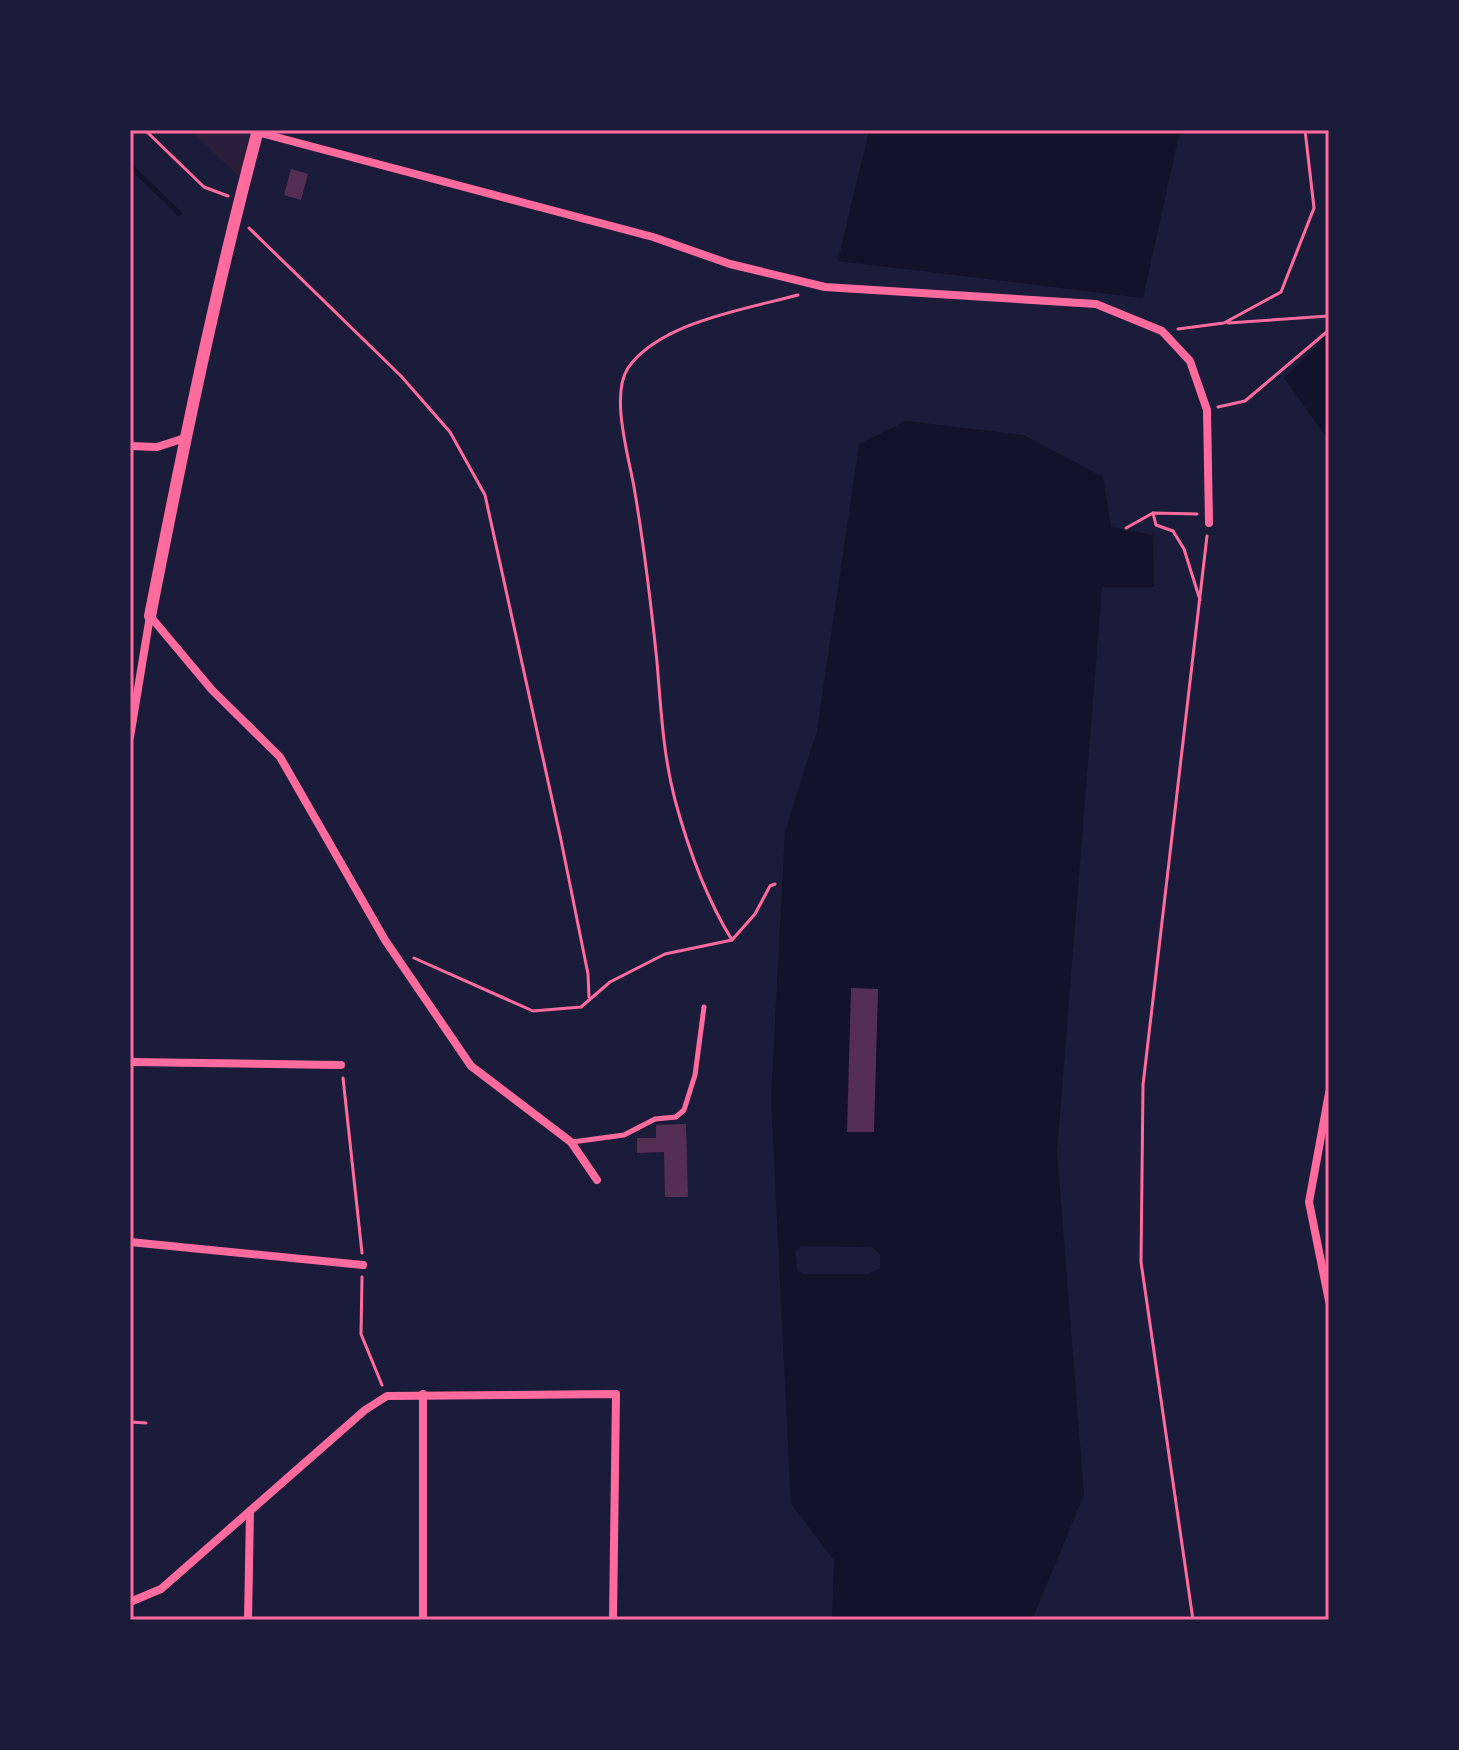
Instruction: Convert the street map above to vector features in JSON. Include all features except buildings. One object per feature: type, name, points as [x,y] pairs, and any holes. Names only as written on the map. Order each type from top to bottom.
[{"type":"street","points":[[130,737],[185,438],[238,200],[258,131],[653,237],[730,264],[825,287],[1096,304],[1162,331],[1190,361],[1207,410],[1209,519]]},
{"type":"street","points":[[130,446],[157,447],[185,438]]},
{"type":"street","points":[[150,616],[212,690],[280,757],[394,953],[471,1066],[571,1142],[597,1180]]},
{"type":"street","points":[[130,1062],[341,1065]]},
{"type":"street","points":[[1329,1093],[1309,1202],[1329,1301]]},
{"type":"street","points":[[130,1242],[363,1265]]},
{"type":"street","points":[[423,1394],[423,1620]]},
{"type":"street","points":[[130,1602],[161,1589],[365,1410],[387,1396],[616,1394],[613,1620]]},
{"type":"street","points":[[248,1620],[250,1511]]},
{"type":"lane","points":[[571,1142],[624,1135],[655,1119],[676,1117],[684,1110],[693,1085],[704,1007]]},
{"type":"path","points":[[145,130],[204,187],[238,200]]},
{"type":"path","points":[[1224,323],[1281,292],[1314,208],[1305,130]]},
{"type":"path","points":[[235,214],[411,387],[450,432],[485,495],[561,840],[588,974],[589,999]]},
{"type":"path","points":[[732,940],[712,907],[675,800],[661,726],[657,662],[635,488],[624,436],[622,396],[627,370],[652,346],[686,327],[825,287]]},
{"type":"path","points":[[1162,331],[1224,323],[1329,316]]},
{"type":"path","points":[[1207,410],[1245,401],[1329,330]]},
{"type":"path","points":[[1153,513],[1156,525],[1173,531],[1184,549],[1202,603]]},
{"type":"path","points":[[1126,528],[1153,513],[1209,519],[1202,603],[1179,763],[1143,1085],[1141,1175],[1141,1262],[1193,1620]]},
{"type":"path","points":[[394,953],[448,972],[533,1011],[581,1007],[610,982],[665,954],[732,940],[755,914],[770,886],[775,884]]},
{"type":"path","points":[[341,1065],[363,1265],[361,1334],[387,1396]]},
{"type":"path","points":[[130,1422],[146,1423]]},
{"type":"shaded area","points":[[190,130],[252,130],[241,178]]},
{"type":"shaded area","points":[[869,130],[1180,130],[1143,298],[838,261]]},
{"type":"shaded area","points":[[1329,333],[1329,441],[1284,378]]},
{"type":"shaded area","points":[[906,421],[1024,435],[1103,477],[1111,527],[1153,535],[1154,587],[1102,587],[1057,1151],[1084,1495],[1032,1620],[832,1620],[834,1560],[791,1504],[771,1099],[785,831],[817,731],[859,444]]},
{"type":"pier","points":[[801,1246],[872,1247],[880,1254],[880,1268],[869,1274],[803,1274],[797,1269],[795,1251]]},
{"type":"waterway","points":[[130,166],[179,213]]}]
